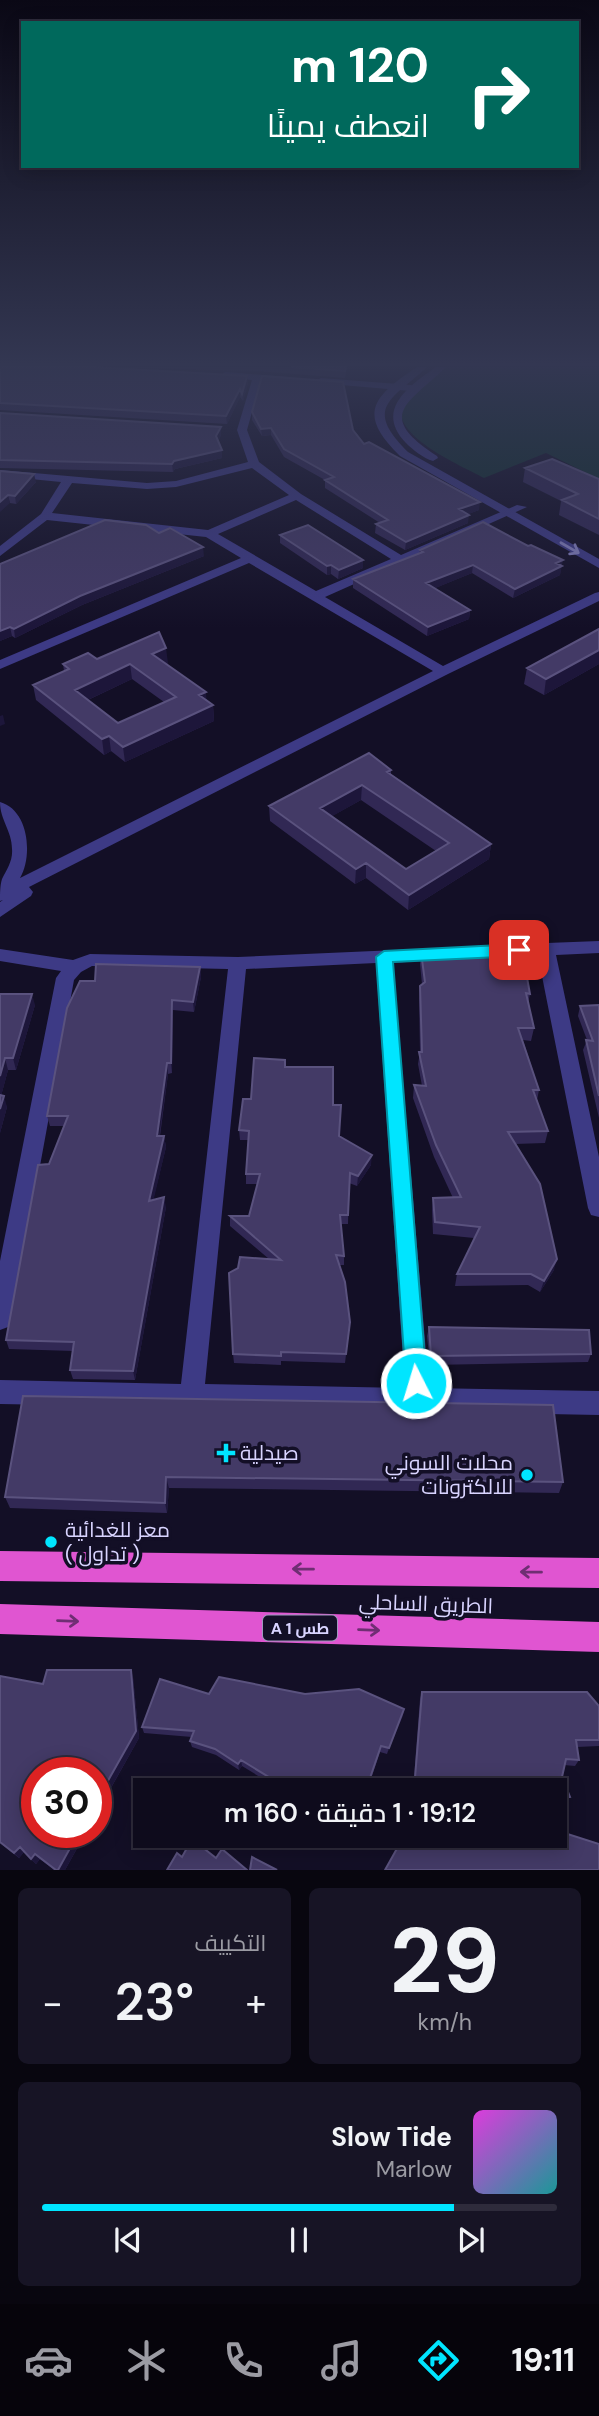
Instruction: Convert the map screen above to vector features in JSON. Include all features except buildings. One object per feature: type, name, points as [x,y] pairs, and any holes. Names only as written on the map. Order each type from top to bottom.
[{"type":"highway","name":"الطريق الساحلي","points":[[0,1566],[599,1573]]},
{"type":"highway","name":"الطريق الساحلي","points":[[0,1619],[599,1637]]},
{"type":"street","points":[[251,454],[254,464],[297,496],[400,559]]},
{"type":"street","points":[[404,454],[599,564]]},
{"type":"street","points":[[427,454],[599,552]]},
{"type":"street","points":[[0,473],[147,486],[176,484],[254,464]]},
{"type":"street","points":[[0,552],[45,516],[68,480]]},
{"type":"street","points":[[209,534],[297,496]]},
{"type":"street","points":[[314,597],[521,508]]},
{"type":"street","points":[[45,516],[209,534],[443,671]]},
{"type":"street","points":[[82,533],[105,523]]},
{"type":"street","points":[[0,665],[250,558]]},
{"type":"street","points":[[0,893],[443,671],[599,596]]},
{"type":"street","points":[[0,807],[18,829],[22,847],[19,866],[0,893]]},
{"type":"street","points":[[0,911],[64,863]]},
{"type":"street","points":[[0,1319],[65,978],[75,967],[90,960],[238,963],[599,947]]},
{"type":"street","points":[[545,949],[599,1208]]},
{"type":"street","points":[[0,955],[75,967]]},
{"type":"street","points":[[384,957],[418,1401]]},
{"type":"street","points":[[192,1396],[238,963]]},
{"type":"street","points":[[0,1392],[599,1404]]},
{"type":"green space","points":[[440,454],[543,454],[484,478]]},
{"type":"green space","points":[[549,454],[599,454],[599,479]]},
{"type":"place","name":"صيدلية","points":[[226,1453]]},
{"type":"place","name":"محلات السوني للالكترونات","points":[[527,1475]]},
{"type":"place","name":"معز للغدائية ( تداول )","points":[[51,1542]]},
{"type":"route","points":[[416,1383],[384,957],[519,950]]}]
